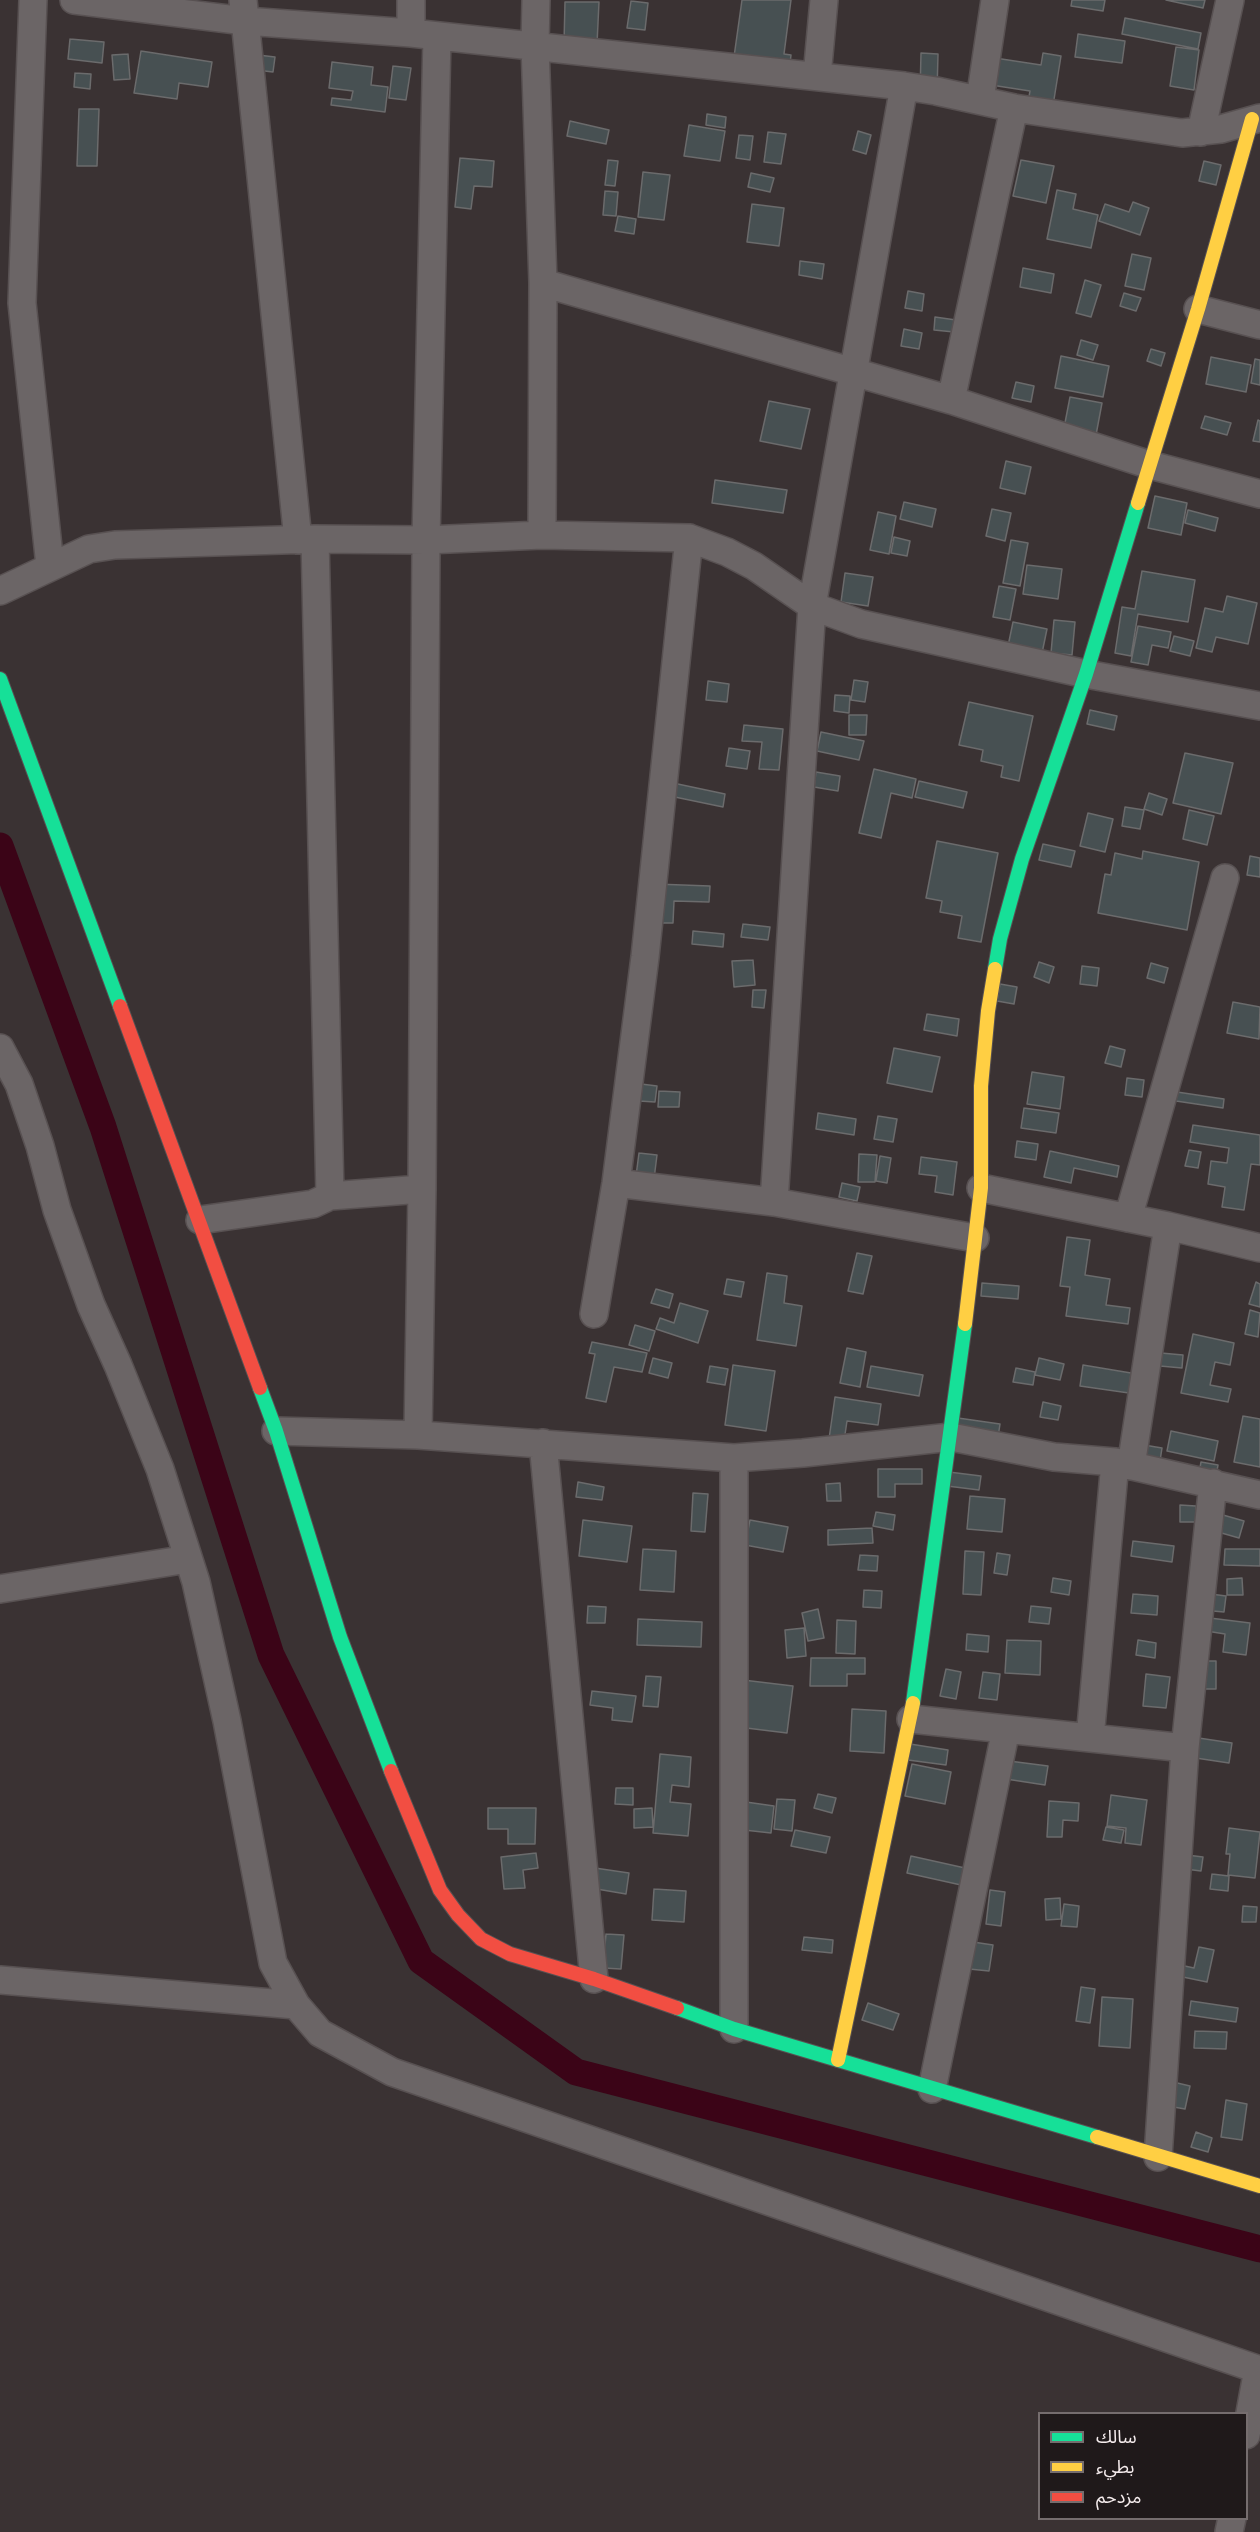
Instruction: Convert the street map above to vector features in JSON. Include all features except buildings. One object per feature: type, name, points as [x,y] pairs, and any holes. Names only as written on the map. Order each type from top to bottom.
[{"type":"street","points":[[33,0],[11,304],[50,566]]},
{"type":"street","points":[[74,0],[244,10],[424,35],[904,86],[1014,108],[1182,133],[1201,132],[1256,118]]},
{"type":"street","points":[[411,0],[424,35],[426,540],[422,1189],[418,1434]]},
{"type":"street","points":[[536,0],[535,45],[543,282],[542,535]]},
{"type":"street","points":[[817,76],[824,0]]},
{"type":"street","points":[[980,100],[994,0]]},
{"type":"street","points":[[1201,132],[1230,0]]},
{"type":"street","points":[[244,10],[306,539],[330,1196]]},
{"type":"street","points":[[774,1202],[812,606],[904,86]]},
{"type":"street","points":[[951,400],[1014,108]]},
{"type":"street","points":[[838,2060],[911,1719],[951,1437],[981,1188],[981,1086],[988,1011],[1000,939],[1022,859],[1086,674],[1256,118]]},
{"type":"street","points":[[543,282],[853,370],[1150,465],[1260,494]]},
{"type":"street","points":[[1198,309],[1260,325]]},
{"type":"street","points":[[0,591],[89,549],[115,545],[306,539],[426,540],[542,535],[689,538],[727,552],[754,566],[812,606],[861,624],[1086,674],[1260,706]]},
{"type":"street","points":[[594,1314],[616,1183],[645,957],[689,538]]},
{"type":"street","points":[[0,679],[276,1431],[340,1637],[376,1734],[440,1890],[458,1915],[481,1939],[510,1954],[594,1979],[734,2029],[1260,2186]]},
{"type":"street","points":[[1128,1218],[1225,878]]},
{"type":"street","points":[[0,1048],[19,1084],[40,1146],[57,1210],[91,1305],[160,1469],[196,1582],[227,1721],[273,1963],[296,2005],[320,2033],[392,2072],[1259,2370],[1248,2425]]},
{"type":"street","points":[[616,1183],[774,1202],[975,1238]]},
{"type":"street","points":[[981,1188],[1168,1226],[1260,1248]]},
{"type":"street","points":[[200,1220],[313,1204],[330,1196],[422,1189]]},
{"type":"street","points":[[1090,1738],[1123,1464],[1168,1226]]},
{"type":"street","points":[[276,1431],[418,1434],[734,1458],[951,1437],[1054,1457],[1123,1464],[1260,1495]]},
{"type":"street","points":[[543,1443],[594,1979]]},
{"type":"street","points":[[734,1458],[734,2029]]},
{"type":"street","points":[[1158,2157],[1185,1748],[1213,1483]]},
{"type":"street","points":[[0,1589],[188,1559]]},
{"type":"street","points":[[911,1719],[1185,1748]]},
{"type":"street","points":[[932,2089],[1006,1729]]},
{"type":"street","points":[[0,1980],[296,2005]]},
{"type":"waterway","points":[[0,846],[103,1127],[271,1655],[421,1961],[576,2072],[1260,2249]]},
{"type":"traffic: fast","points":[[995,969],[1000,939],[1022,859],[1086,674],[1138,503]]},
{"type":"traffic: fast","points":[[0,679],[120,1006]]},
{"type":"traffic: fast","points":[[913,1703],[965,1324]]},
{"type":"traffic: fast","points":[[260,1388],[276,1431],[340,1637],[391,1771]]},
{"type":"traffic: fast","points":[[677,2008],[734,2029],[1097,2137]]},
{"type":"traffic: slow","points":[[1138,503],[1198,309],[1252,119]]},
{"type":"traffic: slow","points":[[965,1324],[981,1188],[981,1086],[988,1011],[995,969]]},
{"type":"traffic: slow","points":[[838,2060],[913,1703]]},
{"type":"traffic: slow","points":[[1097,2137],[1260,2186]]},
{"type":"traffic: jam","points":[[120,1006],[260,1388]]},
{"type":"traffic: jam","points":[[391,1771],[440,1890],[458,1915],[481,1939],[510,1954],[594,1979],[677,2008]]}]
